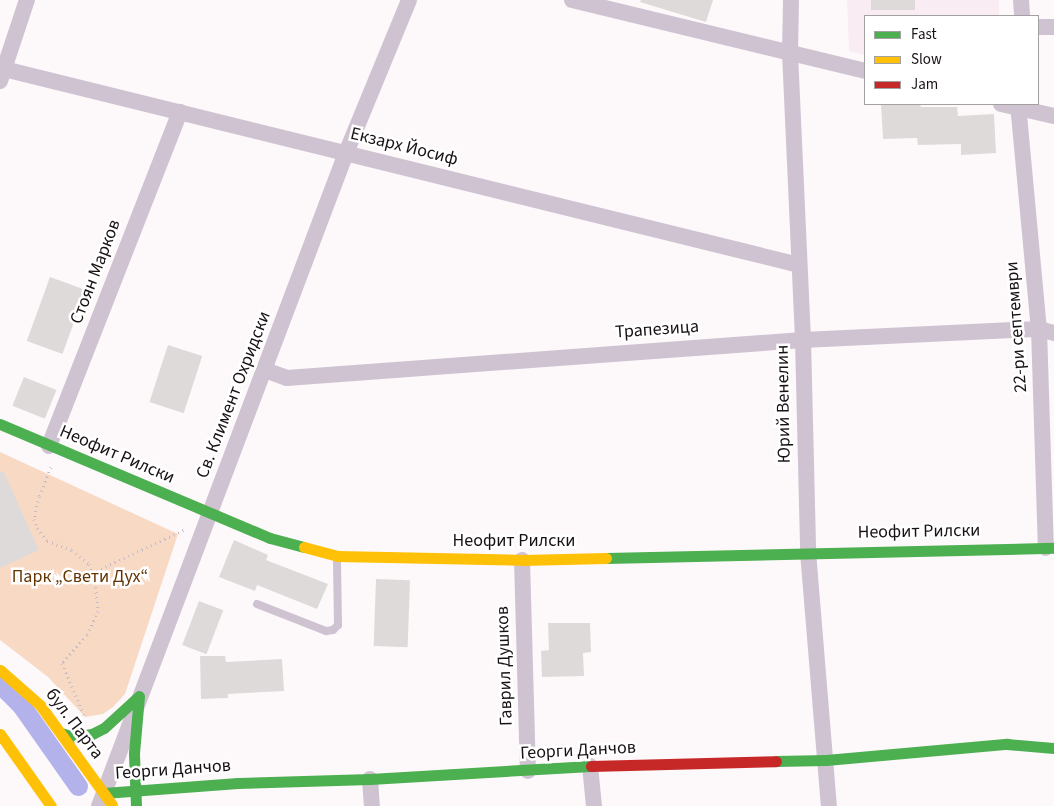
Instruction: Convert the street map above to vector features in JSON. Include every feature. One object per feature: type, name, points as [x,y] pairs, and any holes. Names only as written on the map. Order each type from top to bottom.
[{"type":"street","points":[[1,72],[26,0]]},
{"type":"street","name":"Св. Климент Охридски","points":[[105,802],[139,696],[211,513],[346,153],[409,0]]},
{"type":"street","points":[[572,0],[864,71]]},
{"type":"street","name":"Юрий Венелин","points":[[791,0],[790,53],[803,340],[808,552],[829,806]]},
{"type":"street","points":[[1021,0],[1022,15]]},
{"type":"street","points":[[1039,27],[1054,27]]},
{"type":"street","name":"Екзарх Йосиф","points":[[1,72],[180,112],[799,265]]},
{"type":"street","points":[[1018,106],[1054,116]]},
{"type":"street","name":"22-ри септември","points":[[1018,106],[1047,331],[1050,548]]},
{"type":"street","name":"Стоян Марков","points":[[49,446],[180,112]]},
{"type":"street","name":"Трапезица","points":[[265,370],[287,378],[803,340],[1047,331]]},
{"type":"street","name":"Неофит Рилски","points":[[0,424],[270,538],[337,556],[522,560],[1050,548]]},
{"type":"street","name":"Гаврил Душков","points":[[522,560],[528,771]]},
{"type":"street","name":"бул. Парта","points":[[0,670],[40,705],[61,733],[105,802]]},
{"type":"street","points":[[61,733],[73,737],[92,734],[104,728],[139,696]]},
{"type":"street","points":[[136,806],[134,753],[139,696]]},
{"type":"street","points":[[0,734],[52,806]]},
{"type":"street","name":"Георги Данчов","points":[[105,802],[134,790],[238,783],[370,779],[590,766],[826,760],[1007,744],[1054,748]]},
{"type":"street","points":[[590,766],[594,806]]},
{"type":"street","points":[[370,779],[372,806]]},
{"type":"lane","points":[[257,604],[326,631],[333,630],[338,625],[337,556]]},
{"type":"path","points":[[44,483],[34,519],[37,528],[47,541],[72,550],[89,564],[92,573],[98,611],[87,635],[62,663],[92,734]]},
{"type":"path","points":[[92,573],[187,529]]},
{"type":"shaded area","points":[[847,0],[999,0],[999,15],[864,15],[864,55],[849,51]]},
{"type":"green space","name":"Парк „Свети Дух“","points":[[0,452],[178,534],[125,694],[113,707],[103,714],[85,717],[48,677],[0,640]]},
{"type":"building","points":[[641,0],[713,0],[706,22],[640,2]]},
{"type":"building","points":[[871,0],[915,0],[915,10],[871,10]]},
{"type":"building","points":[[881,105],[957,107],[958,116],[994,114],[996,153],[961,155],[961,144],[918,145],[917,138],[883,139]]},
{"type":"building","points":[[50,277],[86,290],[62,354],[27,341]]},
{"type":"building","points":[[168,345],[202,356],[184,413],[149,402]]},
{"type":"building","points":[[24,377],[56,390],[45,419],[12,406]]},
{"type":"building","points":[[0,471],[4,472],[39,550],[0,568]]},
{"type":"building","points":[[234,540],[268,555],[266,560],[328,584],[317,609],[257,585],[255,591],[219,577]]},
{"type":"building","points":[[376,579],[410,580],[408,647],[374,646]]},
{"type":"building","points":[[199,601],[223,610],[206,654],[182,645]]},
{"type":"building","points":[[548,623],[590,623],[591,652],[583,653],[584,676],[542,677],[541,651],[549,650]]},
{"type":"building","points":[[200,656],[225,656],[226,662],[282,659],[284,691],[228,694],[228,698],[201,699]]},
{"type":"waterway","points":[[0,684],[21,705],[78,786]]},
{"type":"traffic: fast","points":[[0,424],[270,538],[304,547]]},
{"type":"traffic: fast","points":[[606,558],[1054,548]]},
{"type":"traffic: fast","points":[[61,733],[73,737],[92,734],[104,728],[139,696]]},
{"type":"traffic: fast","points":[[136,806],[134,753],[139,696]]},
{"type":"traffic: fast","points":[[776,761],[826,760],[1007,744],[1054,748]]},
{"type":"traffic: fast","points":[[104,793],[238,783],[370,779],[591,766]]},
{"type":"traffic: slow","points":[[304,547],[337,556],[522,560],[606,558]]},
{"type":"traffic: slow","points":[[0,670],[40,705],[112,805]]},
{"type":"traffic: slow","points":[[0,734],[51,806]]},
{"type":"traffic: jam","points":[[591,766],[776,761]]}]
